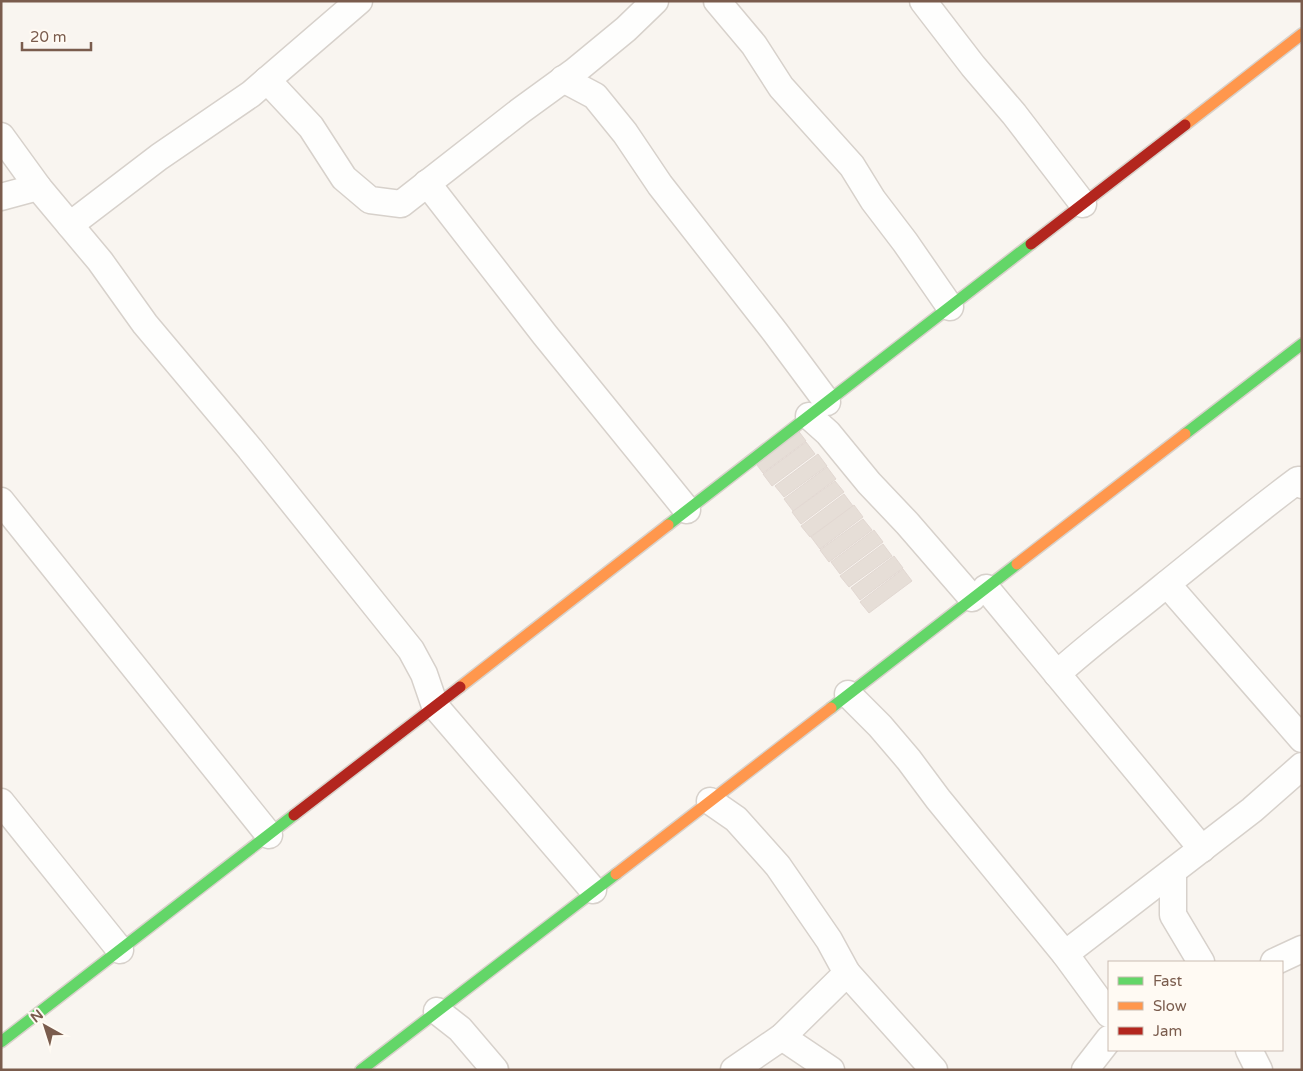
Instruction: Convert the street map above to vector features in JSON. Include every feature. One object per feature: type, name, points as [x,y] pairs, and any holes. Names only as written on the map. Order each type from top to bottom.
[{"type":"street","points":[[70,225],[159,157],[251,94],[359,1]]},
{"type":"street","points":[[267,80],[311,126],[344,178],[370,200],[401,204],[626,29],[655,1]]},
{"type":"street","points":[[717,1],[754,45],[782,87],[852,166],[873,200],[950,307]]},
{"type":"street","points":[[923,1],[972,66],[1014,114],[1083,204]]},
{"type":"street","points":[[1,1042],[1302,34]]},
{"type":"street","points":[[563,79],[595,96],[625,133],[660,185],[775,332],[818,409],[828,433],[869,483],[1057,674],[1202,849]]},
{"type":"street","points":[[1,136],[38,187],[100,261],[145,324],[250,449],[411,650],[424,674],[435,706],[593,890]]},
{"type":"street","points":[[427,183],[545,335],[687,510]]},
{"type":"street","points":[[1,197],[38,187]]},
{"type":"street","points":[[361,1070],[1302,344]]},
{"type":"street","points":[[1057,674],[1090,645],[1263,506],[1298,480],[1302,485]]},
{"type":"street","points":[[1,501],[269,835]]},
{"type":"street","points":[[1167,584],[1302,739]]},
{"type":"street","points":[[848,694],[880,726],[909,760],[938,799],[1065,954],[1108,1013]]},
{"type":"street","points":[[1065,954],[1252,810],[1302,766]]},
{"type":"street","points":[[710,801],[736,819],[778,866],[829,940],[847,973],[934,1070]]},
{"type":"street","points":[[1,802],[120,950]]},
{"type":"street","points":[[1173,872],[1173,915],[1200,961]]},
{"type":"street","points":[[1276,961],[1302,949]]},
{"type":"street","points":[[734,1070],[782,1036],[847,973]]},
{"type":"street","points":[[438,1011],[460,1029],[495,1070]]},
{"type":"street","points":[[782,1036],[831,1070]]},
{"type":"street","points":[[1085,1070],[1108,1040]]},
{"type":"street","points":[[1250,1051],[1259,1070]]},
{"type":"building","points":[[797,429],[806,441],[763,473],[754,461]]},
{"type":"building","points":[[806,442],[815,454],[772,486],[763,474]]},
{"type":"building","points":[[818,454],[827,466],[784,497],[775,486]]},
{"type":"building","points":[[827,467],[836,479],[793,511],[784,499]]},
{"type":"building","points":[[835,481],[844,492],[801,524],[792,512]]},
{"type":"building","points":[[844,494],[853,506],[810,537],[801,526]]},
{"type":"building","points":[[854,505],[863,517],[820,549],[811,537]]},
{"type":"building","points":[[863,519],[872,530],[829,562],[820,550]]},
{"type":"building","points":[[874,530],[883,542],[840,574],[831,562]]},
{"type":"building","points":[[883,544],[892,556],[849,587],[840,576]]},
{"type":"building","points":[[894,556],[903,568],[860,600],[851,588]]},
{"type":"building","points":[[903,569],[912,581],[869,613],[860,602]]},
{"type":"traffic: fast","points":[[668,525],[1031,244]]},
{"type":"traffic: fast","points":[[1185,434],[1302,344]]},
{"type":"traffic: fast","points":[[831,708],[1017,564]]},
{"type":"traffic: fast","points":[[1,1042],[294,815]]},
{"type":"traffic: fast","points":[[361,1070],[616,874]]},
{"type":"traffic: slow","points":[[1185,125],[1302,34]]},
{"type":"traffic: slow","points":[[1017,564],[1185,434]]},
{"type":"traffic: slow","points":[[460,687],[668,525]]},
{"type":"traffic: slow","points":[[616,874],[831,708]]},
{"type":"traffic: jam","points":[[1031,244],[1185,125]]},
{"type":"traffic: jam","points":[[294,815],[460,687]]}]
